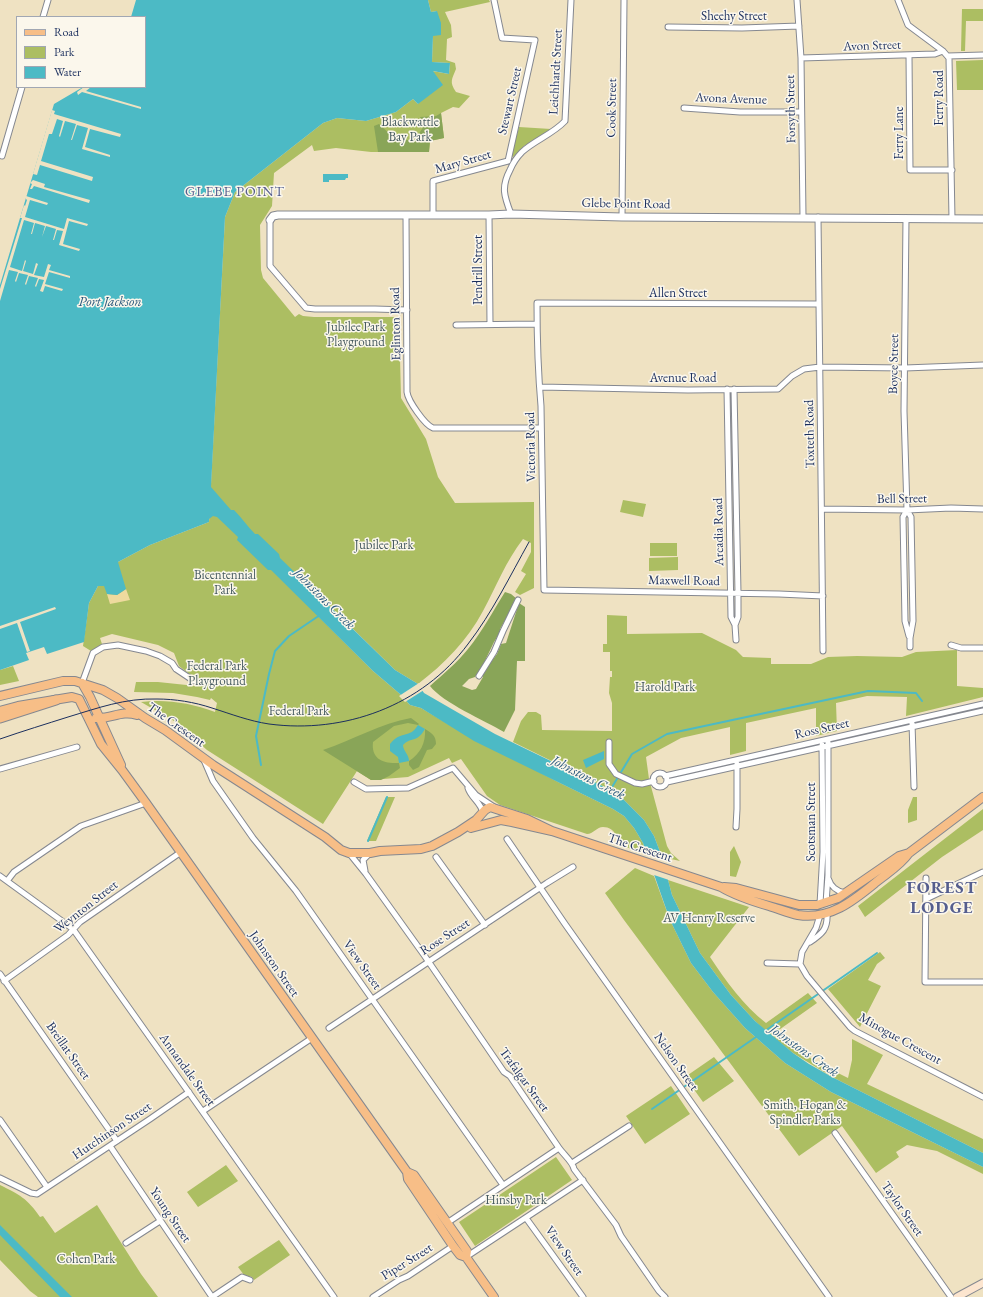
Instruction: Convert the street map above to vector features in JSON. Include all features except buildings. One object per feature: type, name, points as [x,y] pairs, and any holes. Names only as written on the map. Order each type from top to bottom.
[{"type":"highway","points":[[0,718],[56,700]]},
{"type":"main road","name":"The Crescent","points":[[0,696],[58,682],[75,681],[104,690],[165,730],[204,759],[325,837],[341,850],[349,853],[370,853],[380,851]]},
{"type":"main road","points":[[82,683],[88,715],[94,718],[99,718],[127,713],[145,718]]},
{"type":"main road","name":"Johnston Street","points":[[82,683],[90,697],[122,770]]},
{"type":"main road","name":"Johnston Street","points":[[56,700],[77,697],[81,701],[101,744],[146,803],[407,1172],[408,1180],[453,1246],[460,1255],[466,1257],[494,1297]]},
{"type":"main road","points":[[0,711],[18,706],[56,700]]},
{"type":"main road","points":[[909,852],[903,862],[858,897],[840,909],[823,915],[823,903],[845,893],[867,876],[899,856],[909,852],[983,797]]},
{"type":"main road","points":[[488,808],[496,809],[499,816],[494,822],[485,820],[483,813],[488,808]]},
{"type":"main road","name":"The Crescent","points":[[496,809],[527,818],[552,831]]},
{"type":"main road","name":"The Crescent","points":[[325,837],[351,849],[380,851],[427,848],[458,832],[476,820],[483,813]]},
{"type":"main road","name":"The Crescent","points":[[458,832],[478,825],[500,820],[552,831],[721,887],[735,895],[792,914],[807,916],[823,915]]},
{"type":"main road","name":"The Crescent","points":[[721,887],[736,888],[799,905],[823,903]]},
{"type":"main road","name":"Johnston Street","points":[[407,1172],[414,1175],[467,1251],[466,1257]]},
{"type":"main road","points":[[959,1297],[983,1279]]},
{"type":"main road","points":[[967,1291],[983,1284]]},
{"type":"street","points":[[43,16],[48,0]]},
{"type":"street","name":"Stewart Street","points":[[494,0],[502,39],[535,40],[511,162]]},
{"type":"street","name":"Leichhardt Street","points":[[511,214],[505,199],[504,190],[511,162],[523,151],[565,121],[571,0]]},
{"type":"street","name":"Cook Street","points":[[622,216],[624,0]]},
{"type":"street","name":"Forsyth Street","points":[[797,0],[801,58],[803,217]]},
{"type":"street","name":"Ferry Road","points":[[898,0],[908,25],[943,51],[948,56],[950,64],[952,219]]},
{"type":"street","name":"Sheehy Street","points":[[668,27],[742,28],[799,26]]},
{"type":"street","name":"Avon Street","points":[[801,58],[935,54],[943,51]]},
{"type":"street","name":"Ferry Lane","points":[[909,55],[910,170],[952,170]]},
{"type":"street","points":[[948,56],[983,55]]},
{"type":"street","points":[[2,156],[22,88]]},
{"type":"street","name":"Avona Avenue","points":[[684,108],[740,112],[802,112]]},
{"type":"street","name":"Mary Street","points":[[433,215],[433,181],[511,162]]},
{"type":"street","name":"Glebe Point Road","points":[[270,220],[273,216],[278,215],[406,214],[983,219]]},
{"type":"street","name":"Eglinton Road","points":[[406,214],[407,395],[411,402],[430,427],[437,429],[541,428]]},
{"type":"street","name":"Pendrill Street","points":[[489,215],[490,324]]},
{"type":"street","name":"Toxteth Road","points":[[818,217],[824,651]]},
{"type":"street","name":"Boyce Street","points":[[906,218],[904,411],[907,510],[910,517],[913,621],[910,647]]},
{"type":"street","points":[[270,220],[270,266],[305,307],[309,309],[375,308],[407,310]]},
{"type":"street","name":"Allen Street","points":[[537,303],[819,304]]},
{"type":"street","name":"Victoria Road","points":[[537,303],[544,590]]},
{"type":"street","points":[[456,325],[537,324]]},
{"type":"street","name":"Avenue Road","points":[[540,387],[727,390],[778,389],[792,376],[804,369],[820,367],[905,368],[983,366]]},
{"type":"street","name":"Arcadia Road","points":[[734,389],[738,593],[738,617],[735,625]]},
{"type":"street","name":"Arcadia Road","points":[[727,390],[730,593],[731,617],[735,625],[736,640]]},
{"type":"street","points":[[728,442],[735,442]]},
{"type":"street","name":"Arcadia Road","points":[[729,486],[736,485]]},
{"type":"street","name":"Bell Street","points":[[822,509],[983,509]]},
{"type":"street","name":"Boyce Street","points":[[907,510],[903,517],[905,621],[910,638]]},
{"type":"street","name":"Maxwell Road","points":[[544,590],[823,596]]},
{"type":"street","points":[[479,676],[494,652],[502,631],[518,600]]},
{"type":"street","points":[[82,683],[93,653],[103,647],[118,645],[146,651],[160,656],[172,663],[176,669],[196,681]]},
{"type":"street","points":[[951,645],[961,648],[983,648]]},
{"type":"street","name":"Ross Street","points":[[983,704],[912,720],[826,744],[667,782],[661,786],[657,786],[654,781],[654,777],[661,773],[665,776],[822,741],[826,744],[983,711]]},
{"type":"street","points":[[912,720],[914,787]]},
{"type":"street","points":[[609,742],[609,764],[616,774],[638,784],[654,781]]},
{"type":"street","name":"Scotsman Street","points":[[823,903],[828,875],[826,744]]},
{"type":"street","name":"Scotsman Street","points":[[823,903],[826,744]]},
{"type":"street","points":[[0,769],[77,747]]},
{"type":"street","name":"View Street","points":[[204,759],[211,778],[222,794],[257,843],[296,891],[503,1185]]},
{"type":"street","points":[[736,827],[738,809],[737,760]]},
{"type":"street","points":[[354,782],[366,789],[408,788],[452,768],[478,796],[496,809]]},
{"type":"street","points":[[665,776],[667,782]]},
{"type":"street","points":[[466,783],[471,796],[480,805],[483,813]]},
{"type":"street","points":[[7,881],[14,872],[81,826],[146,803]]},
{"type":"street","name":"Nelson Street","points":[[507,839],[829,1297]]},
{"type":"street","name":"Weynton Street","points":[[4,981],[68,935],[80,922],[181,852]]},
{"type":"street","name":"Trafalgar Street","points":[[349,853],[366,874],[477,1030],[479,1037],[504,1072],[510,1076],[566,1158],[572,1163],[574,1169],[616,1225],[621,1236],[659,1291],[665,1297]]},
{"type":"street","points":[[366,874],[362,860],[370,853]]},
{"type":"street","points":[[436,858],[485,925]]},
{"type":"street","name":"Rose Street","points":[[329,1028],[540,887],[566,870],[574,867]]},
{"type":"street","points":[[926,899],[983,872]]},
{"type":"street","name":"Scotsman Street","points":[[828,875],[833,887],[838,891],[845,893]]},
{"type":"street","name":"Annandale Street","points":[[0,876],[73,929],[334,1297]]},
{"type":"street","points":[[926,878],[925,982],[983,982]]},
{"type":"street","points":[[805,946],[824,930],[827,924],[823,915]]},
{"type":"street","points":[[768,963],[800,964],[805,946],[823,915]]},
{"type":"street","name":"Minogue Crescent","points":[[800,964],[806,976],[852,1029],[983,1097]]},
{"type":"street","name":"Breillat Street","points":[[0,974],[118,1141]]},
{"type":"street","points":[[203,1111],[312,1038]]},
{"type":"street","name":"Hutchinson Street","points":[[0,1178],[31,1193],[37,1194],[189,1092]]},
{"type":"street","points":[[0,1120],[47,1187]]},
{"type":"street","points":[[572,1163],[629,1126]]},
{"type":"street","name":"Taylor Street","points":[[835,1133],[951,1297]]},
{"type":"street","name":"Young Street","points":[[110,1146],[212,1297]]},
{"type":"street","points":[[447,1223],[559,1148]]},
{"type":"street","points":[[466,1257],[583,1180]]},
{"type":"street","name":"View Street","points":[[526,1218],[583,1297]]},
{"type":"street","points":[[126,1243],[160,1221]]},
{"type":"street","name":"Piper Street","points":[[373,1297],[453,1246]]},
{"type":"street","points":[[212,1297],[242,1277],[250,1280]]},
{"type":"green space","points":[[428,0],[489,0],[490,2],[445,12],[451,25],[452,37],[447,39],[446,60],[455,63],[456,69],[452,78],[452,86],[456,92],[470,96],[459,108],[453,107],[441,113],[444,138],[430,141],[429,152],[371,152],[336,148],[314,151],[312,145],[274,173],[272,206],[260,225],[261,270],[263,278],[295,317],[299,314],[314,317],[399,317],[401,398],[426,439],[438,477],[455,503],[534,502],[534,588],[520,595],[515,592],[526,574],[521,571],[531,552],[531,543],[523,539],[511,556],[483,611],[470,632],[446,660],[418,684],[395,670],[300,577],[319,617],[373,671],[400,694],[410,705],[421,708],[460,731],[613,809],[624,816],[634,828],[643,843],[647,854],[623,845],[611,829],[601,827],[587,834],[500,805],[487,796],[461,759],[452,763],[449,758],[408,777],[371,780],[357,771],[323,824],[207,750],[174,721],[141,702],[178,702],[215,712],[217,703],[211,698],[210,700],[173,693],[134,692],[136,682],[158,682],[196,686],[198,683],[179,666],[174,653],[158,645],[112,634],[100,638],[102,644],[91,651],[83,646],[89,603],[98,586],[103,586],[118,562],[150,545],[209,522],[225,217],[235,192],[323,123],[337,118],[366,121],[396,112],[413,99],[418,104],[432,71],[449,74],[450,63],[432,62],[433,35],[437,11],[431,12]]},
{"type":"green space","points":[[962,9],[983,9],[983,21],[966,21],[965,51],[961,51]]},
{"type":"green space","points":[[983,60],[983,90],[957,90],[956,61]]},
{"type":"green space","points":[[441,113],[444,138],[430,141],[429,152],[378,152],[374,126],[379,124],[394,138],[414,141],[424,126],[420,117],[436,116]]},
{"type":"green space","points":[[519,127],[551,129],[524,146],[513,157],[511,156]]},
{"type":"green space","points":[[623,500],[646,504],[643,517],[620,512]]},
{"type":"green space","points":[[650,543],[677,543],[677,556],[650,556]]},
{"type":"green space","points":[[678,557],[678,570],[649,571],[649,558]]},
{"type":"green space","points":[[505,592],[511,594],[517,599],[500,629],[501,631],[482,667],[475,677],[469,679],[462,686],[472,690],[476,689],[483,677],[481,675],[497,654],[501,644],[506,643],[519,603],[525,607],[525,661],[517,661],[515,710],[504,732],[444,699],[430,686],[455,664],[468,649],[483,629]]},
{"type":"green space","name":"Harold Park","points":[[607,615],[627,616],[627,634],[702,633],[736,650],[743,657],[771,658],[771,664],[811,664],[828,657],[902,657],[916,652],[957,650],[957,686],[983,688],[983,697],[906,716],[907,697],[867,696],[836,703],[837,731],[816,736],[816,708],[746,723],[746,751],[730,755],[730,727],[681,738],[646,757],[649,779],[667,846],[671,853],[680,861],[662,857],[654,836],[644,820],[617,793],[513,742],[521,721],[528,712],[536,712],[541,715],[542,730],[612,731],[612,703],[609,693],[610,677],[612,677],[612,671],[610,671],[610,652],[603,652],[603,644],[607,644]]},
{"type":"green space","points":[[13,666],[19,681],[0,685],[0,670]]},
{"type":"green space","points":[[411,718],[419,724],[408,723],[394,726],[373,742],[374,753],[379,759],[388,763],[399,763],[400,768],[381,780],[371,780],[323,750],[400,720]]},
{"type":"green space","points":[[425,729],[433,735],[436,744],[432,749],[427,750],[419,767],[413,770],[409,765],[409,761],[422,748]]},
{"type":"green space","points":[[386,797],[395,797],[376,841],[367,841]]},
{"type":"green space","points":[[913,797],[917,797],[917,820],[908,823],[908,810]]},
{"type":"green space","points":[[983,809],[983,830],[942,857],[865,917],[858,906]]},
{"type":"green space","points":[[734,846],[741,862],[736,877],[730,876],[730,852]]},
{"type":"green space","name":"Smith, Hogan & Spindler Parks","points":[[635,868],[654,876],[670,920],[691,963],[713,992],[745,1028],[785,1063],[831,1092],[983,1167],[983,1174],[937,1151],[907,1145],[896,1152],[899,1157],[876,1173],[842,1126],[799,1156],[605,893]]},
{"type":"green space","name":"AV Henry Reserve","points":[[668,880],[749,907],[710,957],[742,1001],[766,1023],[808,993],[817,1003],[776,1032],[816,1062],[848,1078],[852,1060],[852,1039],[883,1055],[867,1084],[983,1139],[983,1153],[832,1077],[793,1053],[769,1034],[731,995],[700,953],[672,895]]},
{"type":"green space","points":[[880,952],[885,958],[877,964],[868,980],[881,986],[860,1027],[828,989]]},
{"type":"green space","points":[[714,1057],[734,1081],[703,1102],[685,1077]]},
{"type":"green space","points":[[671,1086],[690,1114],[645,1144],[626,1116]]},
{"type":"green space","name":"Hinsby Park","points":[[556,1157],[572,1180],[475,1246],[459,1222]]},
{"type":"green space","points":[[226,1165],[238,1181],[198,1207],[187,1192]]},
{"type":"green space","name":"Cohen Park","points":[[0,1185],[27,1201],[40,1217],[43,1216],[55,1233],[97,1205],[141,1274],[158,1297],[38,1297],[30,1291],[0,1260]]},
{"type":"green space","points":[[279,1240],[290,1255],[254,1280],[252,1277],[244,1275],[238,1267]]},
{"type":"sand","points":[[126,589],[130,600],[110,604],[107,594],[117,595]]},
{"type":"water","name":"Port Jackson","points":[[136,0],[428,0],[431,12],[437,11],[441,23],[441,35],[433,36],[432,62],[450,63],[449,74],[433,71],[443,85],[418,104],[413,99],[396,112],[366,121],[337,118],[323,123],[235,192],[225,217],[211,487],[255,534],[258,534],[279,554],[280,558],[395,670],[418,684],[424,693],[495,734],[617,793],[644,820],[654,836],[662,857],[672,895],[700,953],[731,995],[755,1021],[793,1053],[809,1064],[983,1153],[983,1167],[831,1092],[785,1063],[745,1028],[713,992],[691,963],[670,920],[643,843],[634,828],[624,816],[613,809],[474,741],[421,708],[410,705],[400,694],[373,671],[271,570],[268,570],[237,540],[238,537],[217,517],[213,516],[209,519],[209,522],[150,545],[118,562],[126,589],[117,595],[107,594],[104,586],[98,586],[89,603],[84,642],[47,654],[44,647],[26,653],[29,660],[0,670],[0,285],[54,104],[81,88],[146,88],[146,16],[131,16]]},
{"type":"water","points":[[323,174],[348,174],[348,178],[345,180],[329,180],[329,182],[323,182]]},
{"type":"water","points":[[418,725],[425,729],[422,734],[403,745],[409,761],[399,763],[398,757],[390,751],[390,744],[398,737],[412,732]]},
{"type":"water","points":[[604,751],[604,759],[586,768],[583,760]]},
{"type":"water","points":[[0,1225],[72,1297],[60,1297],[0,1235]]},
{"type":"pier","points":[[83,88],[90,88],[86,91],[141,107],[141,109],[82,92],[78,95],[77,92]]},
{"type":"pier","points":[[52,110],[55,111],[54,114],[121,134],[120,137],[90,129],[85,147],[110,155],[110,157],[82,149],[88,128],[77,125],[71,140],[76,124],[65,121],[60,137],[63,121],[57,119],[52,134],[49,134],[41,161],[93,177],[92,181],[40,165],[37,175],[33,174]]},
{"type":"pier","points":[[33,180],[45,184],[44,187],[90,200],[89,203],[34,186],[30,189],[32,184],[30,183]]},
{"type":"pier","points":[[26,196],[48,203],[47,205],[30,200],[25,217],[64,229],[67,218],[88,224],[87,226],[69,221],[63,244],[80,249],[79,251],[59,245],[63,231],[57,230],[53,240],[56,229],[46,226],[42,237],[45,226],[35,223],[31,234],[34,223],[24,220],[10,267],[22,271],[25,260],[23,271],[33,274],[36,263],[38,264],[34,275],[44,277],[48,264],[51,265],[49,270],[70,276],[70,278],[49,272],[45,284],[63,289],[62,291],[45,286],[43,292],[40,291],[44,280],[39,279],[36,287],[38,278],[29,276],[26,285],[28,275],[19,273],[16,282],[18,272],[9,270],[0,301],[0,289],[22,218],[20,218],[27,200]]},
{"type":"pier","points":[[55,607],[56,609],[20,622],[30,651],[27,652],[17,623],[0,629],[0,626]]},
{"type":"pier","points":[[419,683],[424,690],[405,702],[399,696]]},
{"type":"pier","points":[[645,853],[664,859],[669,880],[651,874]]},
{"type":"waterway","name":"Johnstons Creek","points":[[261,765],[256,736],[275,651],[289,636],[320,615]]},
{"type":"waterway","name":"Johnstons Creek","points":[[609,792],[632,754],[667,734],[868,691],[916,693],[922,701]]},
{"type":"waterway","points":[[368,841],[387,797]]},
{"type":"waterway","name":"Johnstons Creek","points":[[765,1031],[877,953]]},
{"type":"waterway","points":[[652,1109],[756,1037]]},
{"type":"tram line","points":[[0,739],[101,707],[145,699],[184,701],[262,723],[297,726],[325,724],[353,719],[379,711],[405,699],[428,684],[449,666],[468,644],[485,620],[529,542]]},
{"type":"district","name":"GLEBE POINT","points":[[235,192]]},
{"type":"district","name":"FOREST LODGE","points":[[942,898]]},
{"type":"park label","name":"Blackwattle Bay Park","points":[[410,130]]},
{"type":"park label","name":"Jubilee Park Playground","points":[[356,334]]},
{"type":"park label","name":"Jubilee Park","points":[[384,545]]},
{"type":"park label","name":"Bicentennial Park","points":[[225,582]]},
{"type":"park label","name":"Federal Park Playground","points":[[217,674]]},
{"type":"park label","name":"Federal Park","points":[[299,711]]}]
